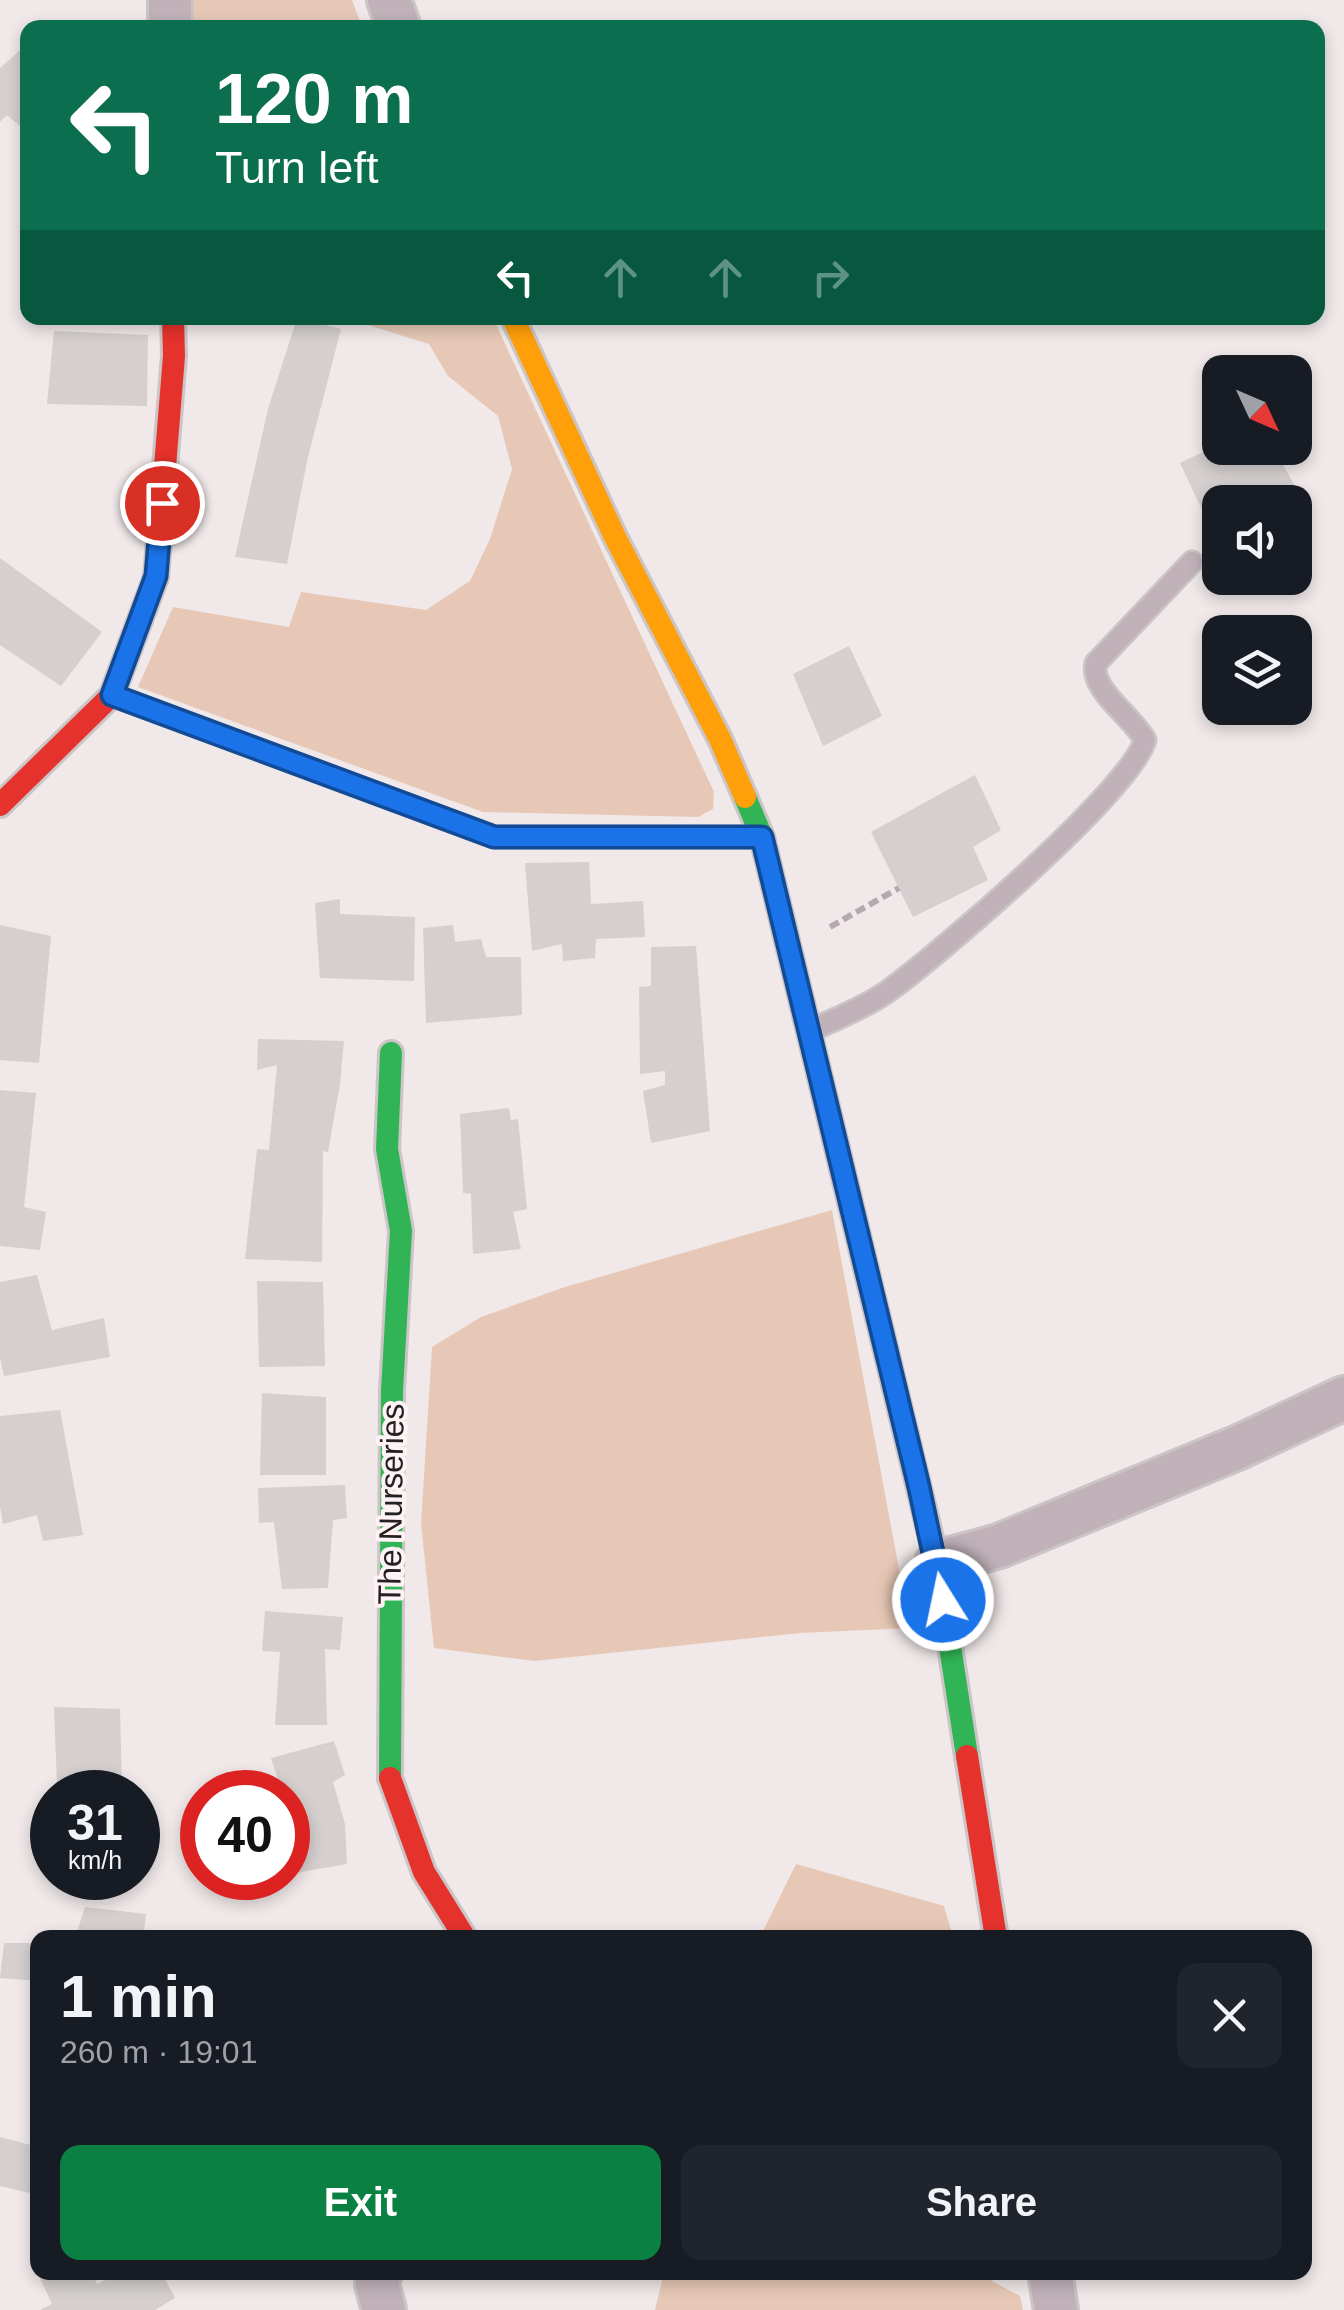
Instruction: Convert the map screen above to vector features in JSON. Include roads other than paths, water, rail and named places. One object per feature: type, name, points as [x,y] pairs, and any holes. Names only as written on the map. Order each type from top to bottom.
[{"type":"street","points":[[0,805],[112,695],[156,576],[173,325]]},
{"type":"street","points":[[516,325],[614,537],[720,739],[762,837],[937,1563],[995,1930]]},
{"type":"street","name":"The Nurseries","points":[[390,1053],[386,1149],[402,1231],[392,1409],[389,1776],[424,1872],[461,1930]]},
{"type":"street","points":[[937,1563],[999,1546],[1240,1447],[1344,1398]]},
{"type":"street","points":[[378,2280],[384,2310]]},
{"type":"street","points":[[1051,2280],[1056,2310]]},
{"type":"lane","points":[[810,1030],[875,1000],[930,958],[1087,816],[1119,780],[1138,756],[1144,740],[1098,683],[1093,670],[1192,562]]},
{"type":"lane","points":[[112,695],[494,837],[762,837]]}]
